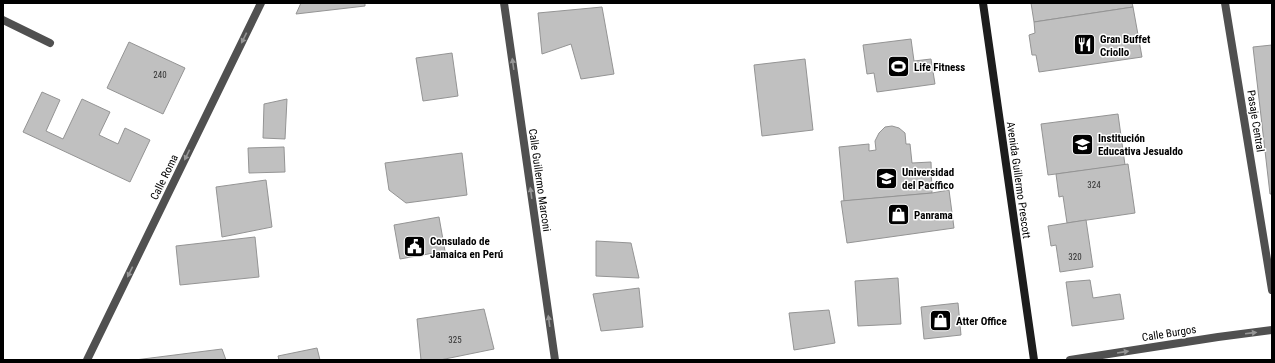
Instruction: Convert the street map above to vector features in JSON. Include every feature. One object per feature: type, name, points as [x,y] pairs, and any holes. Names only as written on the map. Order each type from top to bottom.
[{"type":"main road","name":"Avenida Guillermo Prescott","points":[[983,3],[1034,360]]},
{"type":"street","name":"Calle Roma","points":[[87,360],[261,3]]},
{"type":"street","name":"Calle Guillermo Marconi","points":[[504,3],[555,360]]},
{"type":"street","name":"Pasaje Central","points":[[1225,3],[1272,290]]},
{"type":"street","points":[[3,20],[50,43]]},
{"type":"street","name":"Calle Burgos","points":[[1070,360],[1218,336],[1272,330]]},
{"type":"building","points":[[301,3],[365,3],[365,6],[296,14]]},
{"type":"building","points":[[1031,3],[1132,3],[1133,7],[1034,22]]},
{"type":"building","points":[[602,7],[614,74],[581,79],[571,44],[542,54],[538,13]]},
{"type":"building","name":"Gran Buffet Criollo","points":[[1133,7],[1142,57],[1039,72],[1036,55],[1032,55],[1029,35],[1035,33],[1034,22]]},
{"type":"building","name":"Life Fitness","points":[[911,39],[914,61],[931,59],[935,84],[877,92],[874,73],[867,74],[863,45]]},
{"type":"building","points":[[129,42],[185,68],[163,114],[107,88]]},
{"type":"building","points":[[1272,45],[1272,194],[1270,194],[1253,47]]},
{"type":"building","points":[[452,53],[458,96],[423,101],[416,58]]},
{"type":"building","points":[[805,59],[813,130],[762,136],[754,65]]},
{"type":"building","points":[[42,92],[60,100],[46,131],[63,139],[82,99],[110,112],[99,135],[118,144],[125,128],[150,140],[130,182],[23,132]]},
{"type":"building","points":[[287,99],[285,139],[263,138],[264,104]]},
{"type":"building","name":"Institución Educativa Jesualdo","points":[[1118,114],[1125,165],[1048,175],[1041,124]]},
{"type":"building","name":"Universidad del Pacífico","points":[[892,126],[899,128],[905,133],[906,144],[910,144],[912,163],[931,162],[932,193],[844,201],[839,147],[869,144],[869,151],[876,150],[875,141],[879,133],[885,127]]},
{"type":"building","points":[[284,147],[285,172],[249,173],[248,148]]},
{"type":"building","points":[[462,153],[467,195],[406,203],[389,190],[385,163]]},
{"type":"building","points":[[1128,164],[1135,213],[1067,223],[1063,196],[1059,197],[1056,174]]},
{"type":"building","points":[[266,180],[272,227],[222,237],[216,187]]},
{"type":"building","name":"Panrama","points":[[949,190],[954,228],[847,243],[841,201],[932,193]]},
{"type":"building","points":[[439,217],[445,251],[400,259],[394,225]]},
{"type":"building","points":[[1086,220],[1093,267],[1060,272],[1056,245],[1051,246],[1048,226]]},
{"type":"building","points":[[255,237],[259,277],[180,285],[176,246]]},
{"type":"building","points":[[596,241],[631,243],[639,278],[596,276]]},
{"type":"building","points":[[898,278],[901,324],[858,326],[855,281]]},
{"type":"building","points":[[1090,280],[1093,298],[1120,294],[1124,319],[1072,326],[1066,282]]},
{"type":"building","points":[[639,288],[643,327],[601,331],[593,294]]},
{"type":"building","name":"Atter Office","points":[[958,303],[961,335],[924,339],[921,307]]},
{"type":"building","points":[[484,309],[494,349],[440,360],[421,360],[417,319]]},
{"type":"building","points":[[829,310],[835,343],[794,350],[789,313]]},
{"type":"building","points":[[317,348],[320,360],[279,360],[278,356]]},
{"type":"building","points":[[222,349],[226,360],[135,360]]},
{"type":"place","name":"Gran Buffet Criollo","points":[[1085,45]]},
{"type":"place","name":"Life Fitness","points":[[899,67]]},
{"type":"place","name":"Institución Educativa Jesualdo","points":[[1083,144]]},
{"type":"place","name":"Universidad del Pacífico","points":[[887,178]]},
{"type":"place","name":"Panrama","points":[[898,215]]},
{"type":"place","name":"Consulado de Jamaica en Perú","points":[[415,247]]},
{"type":"place","name":"Atter Office","points":[[941,321]]}]
